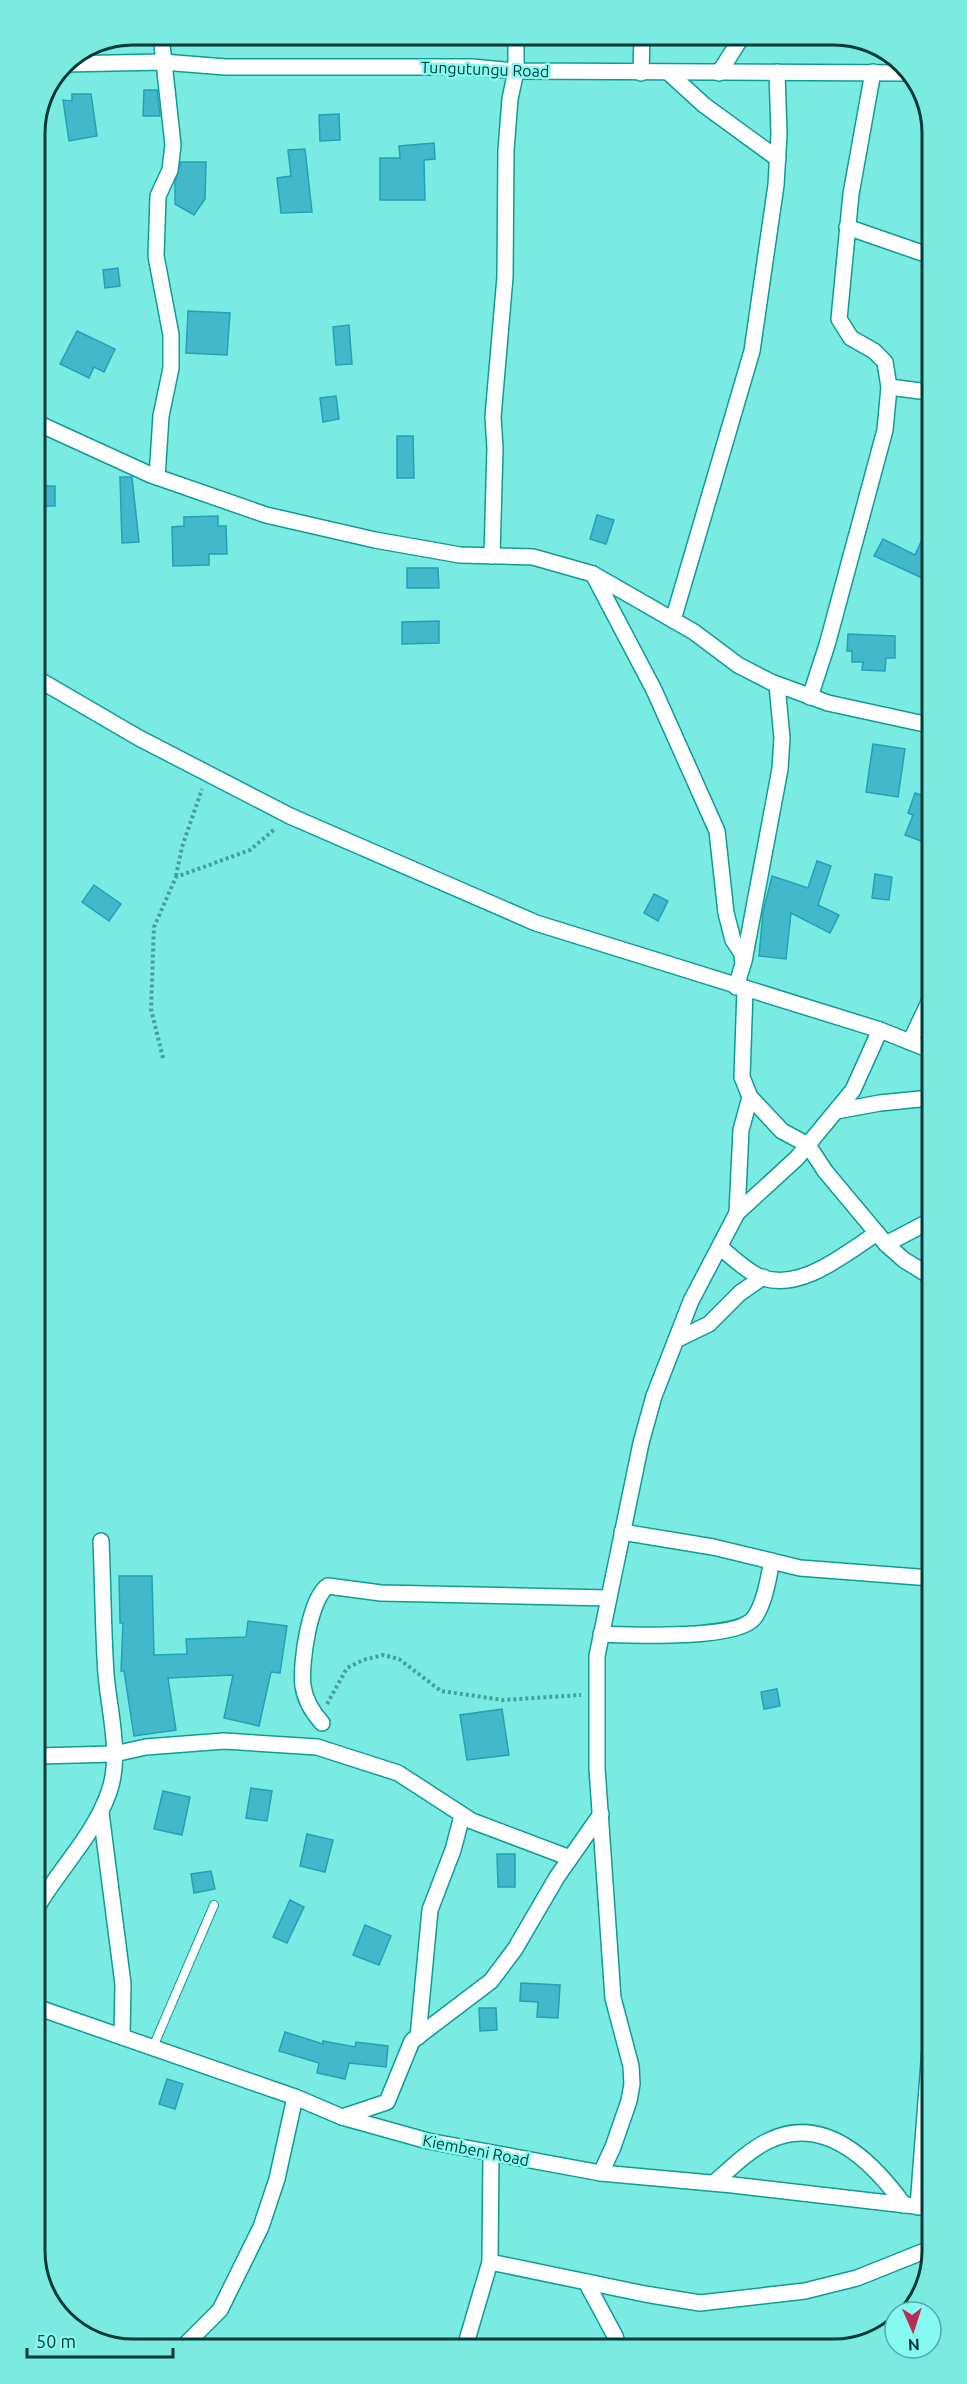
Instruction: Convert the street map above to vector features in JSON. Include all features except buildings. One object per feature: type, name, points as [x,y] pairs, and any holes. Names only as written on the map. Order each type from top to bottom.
[{"type":"street","points":[[157,477],[161,416],[171,368],[171,335],[156,256],[158,196],[170,170],[173,146],[162,45]]},
{"type":"street","points":[[492,556],[495,448],[493,417],[505,277],[506,150],[510,99],[516,71],[516,45]]},
{"type":"street","points":[[641,73],[642,45]]},
{"type":"street","points":[[719,73],[737,45]]},
{"type":"street","name":"Tungutungu Road","points":[[80,64],[163,62],[225,67],[472,67],[516,71],[641,73],[897,73]]},
{"type":"street","points":[[673,620],[752,351],[778,159],[777,72]]},
{"type":"street","points":[[810,697],[827,645],[885,430],[889,387],[885,362],[874,351],[851,338],[839,319],[848,227],[873,72]]},
{"type":"street","points":[[669,73],[704,105],[778,159]]},
{"type":"street","points":[[848,227],[922,253]]},
{"type":"street","points":[[889,387],[922,391]]},
{"type":"street","points":[[45,427],[157,477],[266,515],[375,540],[460,555],[533,557],[593,574],[694,632],[738,665],[777,685],[828,704],[922,724]]},
{"type":"street","points":[[593,574],[654,690],[717,831],[726,913],[733,940],[742,954],[743,964]]},
{"type":"street","points":[[45,683],[139,738],[290,816],[536,923],[880,1030],[922,1047]]},
{"type":"street","points":[[777,685],[782,738],[780,769],[743,964],[742,1077],[750,1096],[782,1131],[808,1145],[825,1171],[882,1238],[904,1260],[922,1270]]},
{"type":"street","points":[[910,1042],[922,1017]]},
{"type":"street","points":[[601,2173],[613,2147],[632,2084],[631,2066],[614,1998],[601,1814],[597,1656],[622,1532],[654,1396],[691,1301],[736,1213],[808,1145],[853,1090],[880,1030]]},
{"type":"street","points":[[736,1213],[741,1130],[750,1096]]},
{"type":"street","points":[[836,1111],[922,1099]]},
{"type":"street","points":[[720,1247],[763,1277],[788,1281],[882,1238],[922,1224]]},
{"type":"street","points":[[676,1340],[709,1324],[740,1293],[763,1277]]},
{"type":"street","points":[[622,1532],[713,1547],[800,1568],[922,1577]]},
{"type":"street","points":[[45,1895],[58,1873],[92,1832],[110,1790],[114,1754],[106,1673],[101,1541]]},
{"type":"street","points":[[601,1634],[716,1633],[740,1627],[754,1618],[772,1561]]},
{"type":"street","points":[[322,1723],[313,1713],[303,1686],[306,1646],[315,1602],[321,1590],[328,1586],[381,1593],[608,1598]]},
{"type":"street","points":[[45,1756],[114,1754],[146,1747],[224,1741],[317,1747],[398,1773],[462,1816],[570,1858]]},
{"type":"street","points":[[100,1812],[123,1984],[122,2037]]},
{"type":"street","points":[[342,2117],[387,2102],[393,2094],[412,2041],[490,1981],[515,1949],[570,1858],[601,1814]]},
{"type":"street","points":[[418,2037],[430,1910],[453,1850],[462,1816]]},
{"type":"street","name":"Kiembeni Road","points":[[45,2010],[295,2097],[342,2117],[428,2141],[601,2173],[714,2183],[921,2207]]},
{"type":"street","points":[[191,2339],[220,2310],[261,2228],[277,2179],[295,2097]]},
{"type":"street","points":[[714,2183],[746,2155],[768,2141],[797,2131],[820,2134],[847,2147],[921,2207]]},
{"type":"street","points":[[467,2339],[490,2262],[491,2154]]},
{"type":"street","points":[[921,2207],[922,2190]]},
{"type":"street","points":[[490,2262],[700,2303],[805,2291],[857,2278],[922,2255]]},
{"type":"street","points":[[586,2282],[616,2339]]},
{"type":"lane","points":[[153,2047],[213,1905]]},
{"type":"path","points":[[163,1058],[151,1009],[153,927],[176,877],[182,847],[207,773]]},
{"type":"path","points":[[176,877],[250,850],[290,816]]},
{"type":"path","points":[[322,1723],[325,1707],[347,1668],[363,1660],[383,1655],[399,1659],[441,1691],[503,1700],[597,1695]]}]
